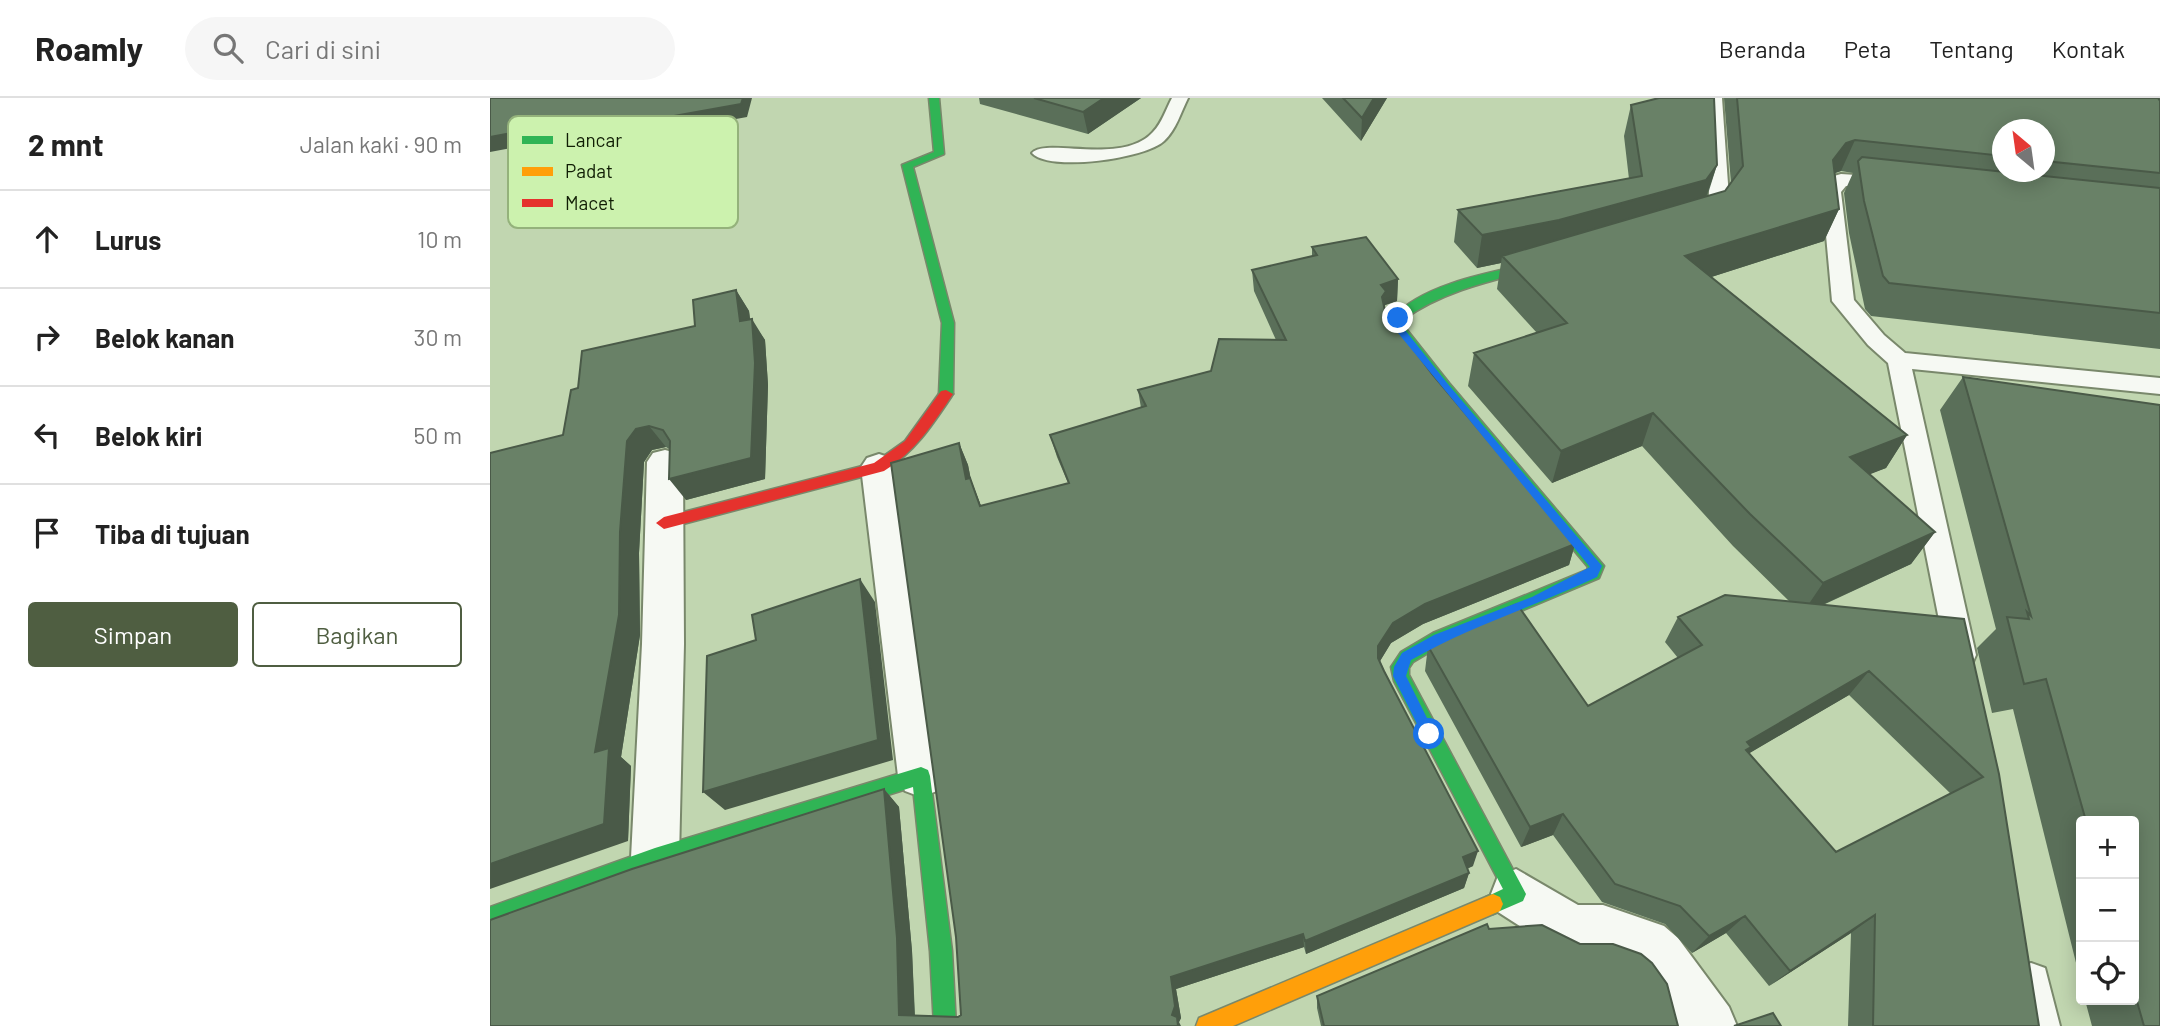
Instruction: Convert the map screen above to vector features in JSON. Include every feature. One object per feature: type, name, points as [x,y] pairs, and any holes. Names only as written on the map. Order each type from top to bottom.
[{"type":"street","points":[[664,523],[880,467],[902,455],[920,434],[946,393],[948,323],[906,165],[939,154],[934,98]]},
{"type":"street","points":[[1554,261],[1426,297],[1408,307],[1398,318],[1401,331],[1444,386],[1596,566],[1593,573],[1536,600],[1438,638],[1406,657],[1400,667],[1400,676],[1516,894],[1572,930],[1603,930],[1646,944],[1660,956],[1710,1026]]},
{"type":"street","points":[[655,858],[665,462]]},
{"type":"street","points":[[880,467],[942,951],[945,1026]]},
{"type":"street","points":[[490,917],[655,858],[921,776]]},
{"type":"street","points":[[1207,1026],[1362,957],[1516,894]]},
{"type":"lane","points":[[1041,153],[1091,156],[1144,146],[1161,135],[1180,98]]},
{"type":"lane","points":[[1678,227],[1704,218],[1719,198],[1714,98]]},
{"type":"lane","points":[[1904,185],[1841,180],[1831,191],[1843,301],[1876,340],[1899,360],[2160,386]]},
{"type":"lane","points":[[1899,360],[1968,686]]},
{"type":"lane","points":[[2025,958],[2040,1026]]},
{"type":"building","points":[[490,98],[743,98],[741,104],[674,116],[508,116],[508,134],[490,137]]},
{"type":"building","points":[[1034,98],[1104,98],[1083,112]]},
{"type":"building","points":[[1343,98],[1374,98],[1362,118]]},
{"type":"building","points":[[1659,98],[1714,98],[1717,165],[1706,180],[1559,220],[1482,235],[1458,210],[1642,176],[1631,105]]},
{"type":"building","points":[[1737,98],[2158,98],[2160,101],[2160,173],[2055,162],[2055,119],[1992,119],[1992,155],[1855,140],[1846,143],[1833,160],[1839,209],[1685,256],[1907,435],[1850,457],[1935,532],[1823,583],[1750,514],[1653,413],[1561,451],[1474,353],[1567,323],[1502,256],[1725,191],[1743,166]]},
{"type":"building","points":[[1862,157],[1992,171],[1992,182],[2055,182],[2055,177],[2160,188],[2160,313],[1889,283],[1883,276],[1864,201],[1858,161]]},
{"type":"building","points":[[1366,237],[1398,279],[1381,285],[1386,291],[1382,297],[1385,311],[1432,374],[1575,544],[1425,604],[1393,623],[1378,646],[1378,658],[1384,671],[1478,851],[1463,857],[1469,873],[1305,941],[1303,934],[1171,977],[1175,1006],[1172,1015],[1177,1017],[1178,1026],[490,1026],[490,920],[632,869],[884,789],[897,938],[899,1015],[961,1015],[956,937],[891,463],[959,443],[966,479],[970,478],[980,506],[1069,483],[1050,435],[1146,406],[1138,390],[1211,371],[1219,339],[1286,340],[1252,270],[1317,255],[1312,247]]},
{"type":"building","points":[[736,290],[740,321],[752,319],[755,363],[751,458],[669,479],[670,441],[663,430],[649,426],[636,429],[627,441],[620,532],[619,615],[595,752],[609,748],[604,824],[490,864],[490,453],[563,435],[571,390],[578,388],[582,351],[695,326],[693,300]]},
{"type":"building","points":[[1963,377],[2160,405],[2160,1026],[2144,1026],[2138,1005],[2139,816],[2085,816],[2046,679],[2024,684],[2007,617],[2029,619],[2027,612],[2031,616]]},
{"type":"building","points":[[860,579],[878,740],[703,792],[707,656],[756,640],[752,615]]},
{"type":"building","points":[[1725,595],[1964,619],[1999,774],[2039,1026],[1873,1026],[1875,915],[1790,971],[1745,916],[1709,936],[1680,906],[1615,884],[1563,814],[1530,827],[1428,646],[1460,628],[1517,604],[1588,706],[1702,645],[1678,617]],"holes":[[[1869,671],[1983,777],[1836,852],[1746,750],[1751,747],[1747,742]]]},
{"type":"building","points":[[1487,924],[1489,929],[1542,925],[1580,944],[1613,944],[1641,954],[1652,963],[1667,984],[1678,1026],[1324,1026],[1317,996]]},
{"type":"building","points":[[1773,1013],[1781,1026],[1734,1026]]},
{"type":"traffic: fast","points":[[934,98],[939,154],[907,165],[948,323],[946,394]]},
{"type":"traffic: fast","points":[[1493,904],[1516,894],[1400,676],[1400,667],[1407,657],[1439,638],[1593,574],[1596,566],[1444,386],[1401,331],[1398,318],[1414,306],[1450,289],[1547,263]]},
{"type":"traffic: fast","points":[[490,917],[655,858],[921,776],[941,951],[945,1026]]},
{"type":"traffic: slow","points":[[1207,1026],[1493,904]]},
{"type":"traffic: jam","points":[[664,523],[879,467],[910,444],[946,394]]},
{"type":"route","points":[[1398,318],[1401,331],[1444,386],[1596,566],[1593,573],[1536,600],[1438,638],[1406,657],[1400,667],[1400,676],[1429,734]]}]
